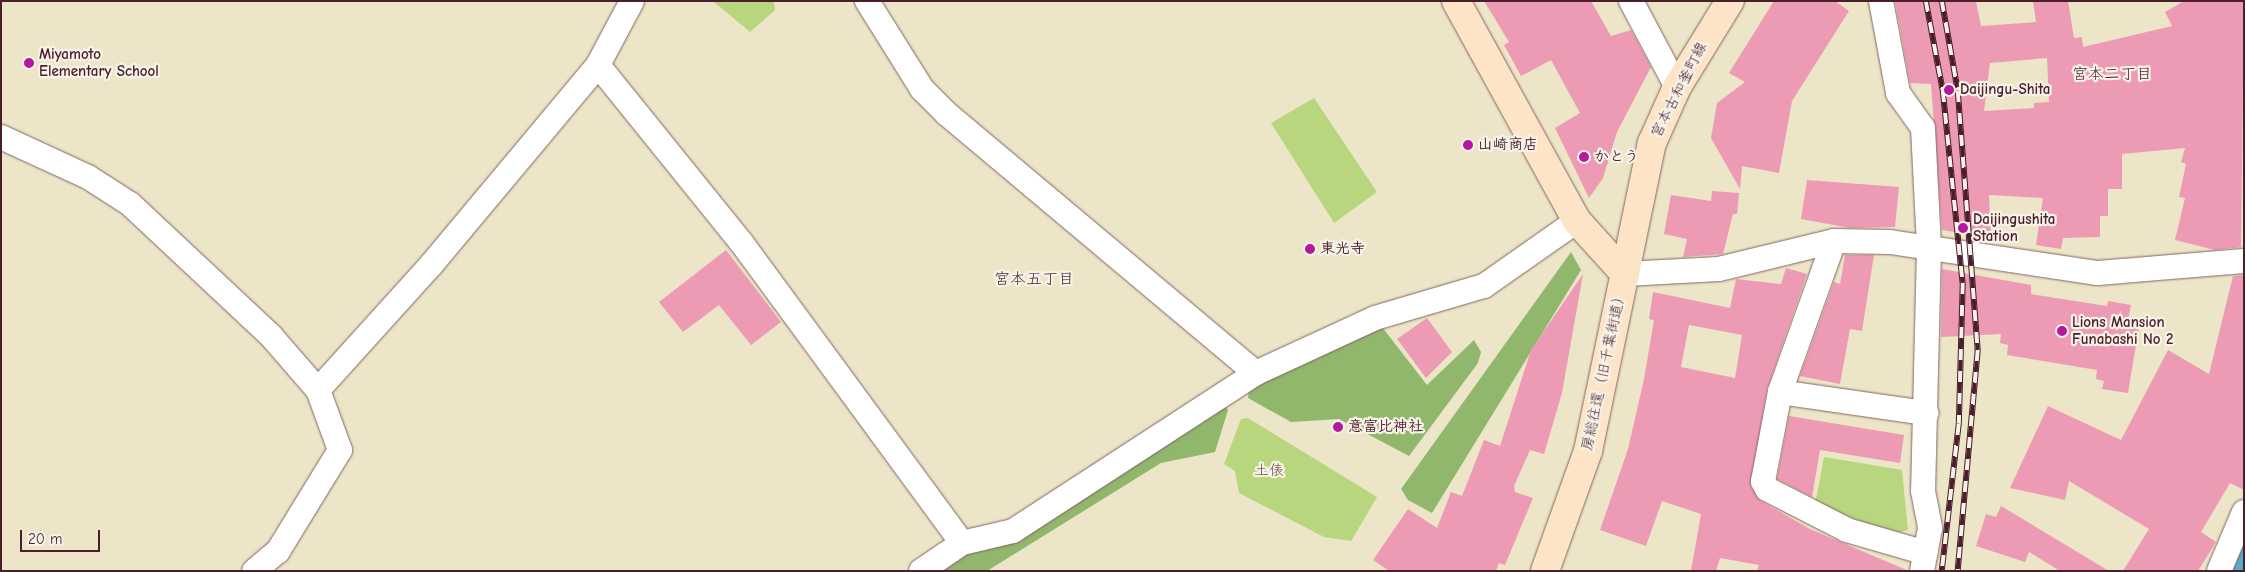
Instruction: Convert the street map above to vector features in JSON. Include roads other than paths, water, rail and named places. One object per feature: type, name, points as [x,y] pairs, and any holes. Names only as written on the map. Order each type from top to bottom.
[{"type":"street","points":[[318,390],[431,266],[598,65],[632,1]]},
{"type":"street","points":[[867,1],[922,89],[946,114],[1256,373]]},
{"type":"street","name":"房総往還（旧千葉街道）","points":[[1456,1],[1577,221],[1624,274],[1588,451],[1544,571]]},
{"type":"street","points":[[1632,1],[1677,87]]},
{"type":"street","name":"宮本古和釜町線","points":[[1624,274],[1652,142],[1677,87],[1730,1]]},
{"type":"street","points":[[1834,241],[1780,392],[1763,480],[1767,489],[1847,530],[1924,562],[1930,528],[1923,491],[1929,248],[1923,128],[1898,93],[1881,1]]},
{"type":"street","points":[[598,65],[741,242],[962,543]]},
{"type":"street","points":[[1,137],[88,177],[130,204],[271,336],[318,390],[340,450],[278,551],[254,571]]},
{"type":"street","points":[[921,571],[962,543],[1013,531],[1256,373],[1375,318],[1484,286],[1577,221]]},
{"type":"street","points":[[1624,274],[1719,270],[1834,241],[1929,248],[2098,273],[2244,261]]},
{"type":"street","points":[[1780,392],[1926,413]]},
{"type":"street","points":[[2219,571],[2244,512]]},
{"type":"water","points":[[2244,544],[2244,571],[2232,571],[2238,557]]},
{"type":"railway","points":[[1926,1],[1943,91],[1963,283],[1959,424],[1942,571]]},
{"type":"railway","points":[[1942,1],[1958,91],[1978,350],[1958,571]]},
{"type":"place","name":"Miyamoto Elementary School","points":[[29,63]]},
{"type":"place","name":"Daijingu-Shita","points":[[1949,90]]},
{"type":"place","name":"山崎商店","points":[[1468,145]]},
{"type":"place","name":"かとう","points":[[1584,157]]},
{"type":"place","name":"Daijingushita Station","points":[[1963,228]]},
{"type":"place","name":"東光寺","points":[[1310,249]]},
{"type":"place","name":"Lions Mansion Funabashi No 2","points":[[2062,331]]},
{"type":"place","name":"意富比神社","points":[[1338,427]]},
{"type":"district","name":"宮本二丁目","points":[[2112,74]]},
{"type":"district","name":"宮本五丁目","points":[[1034,279]]},
{"type":"park label","name":"土俵","points":[[1269,471]]}]
